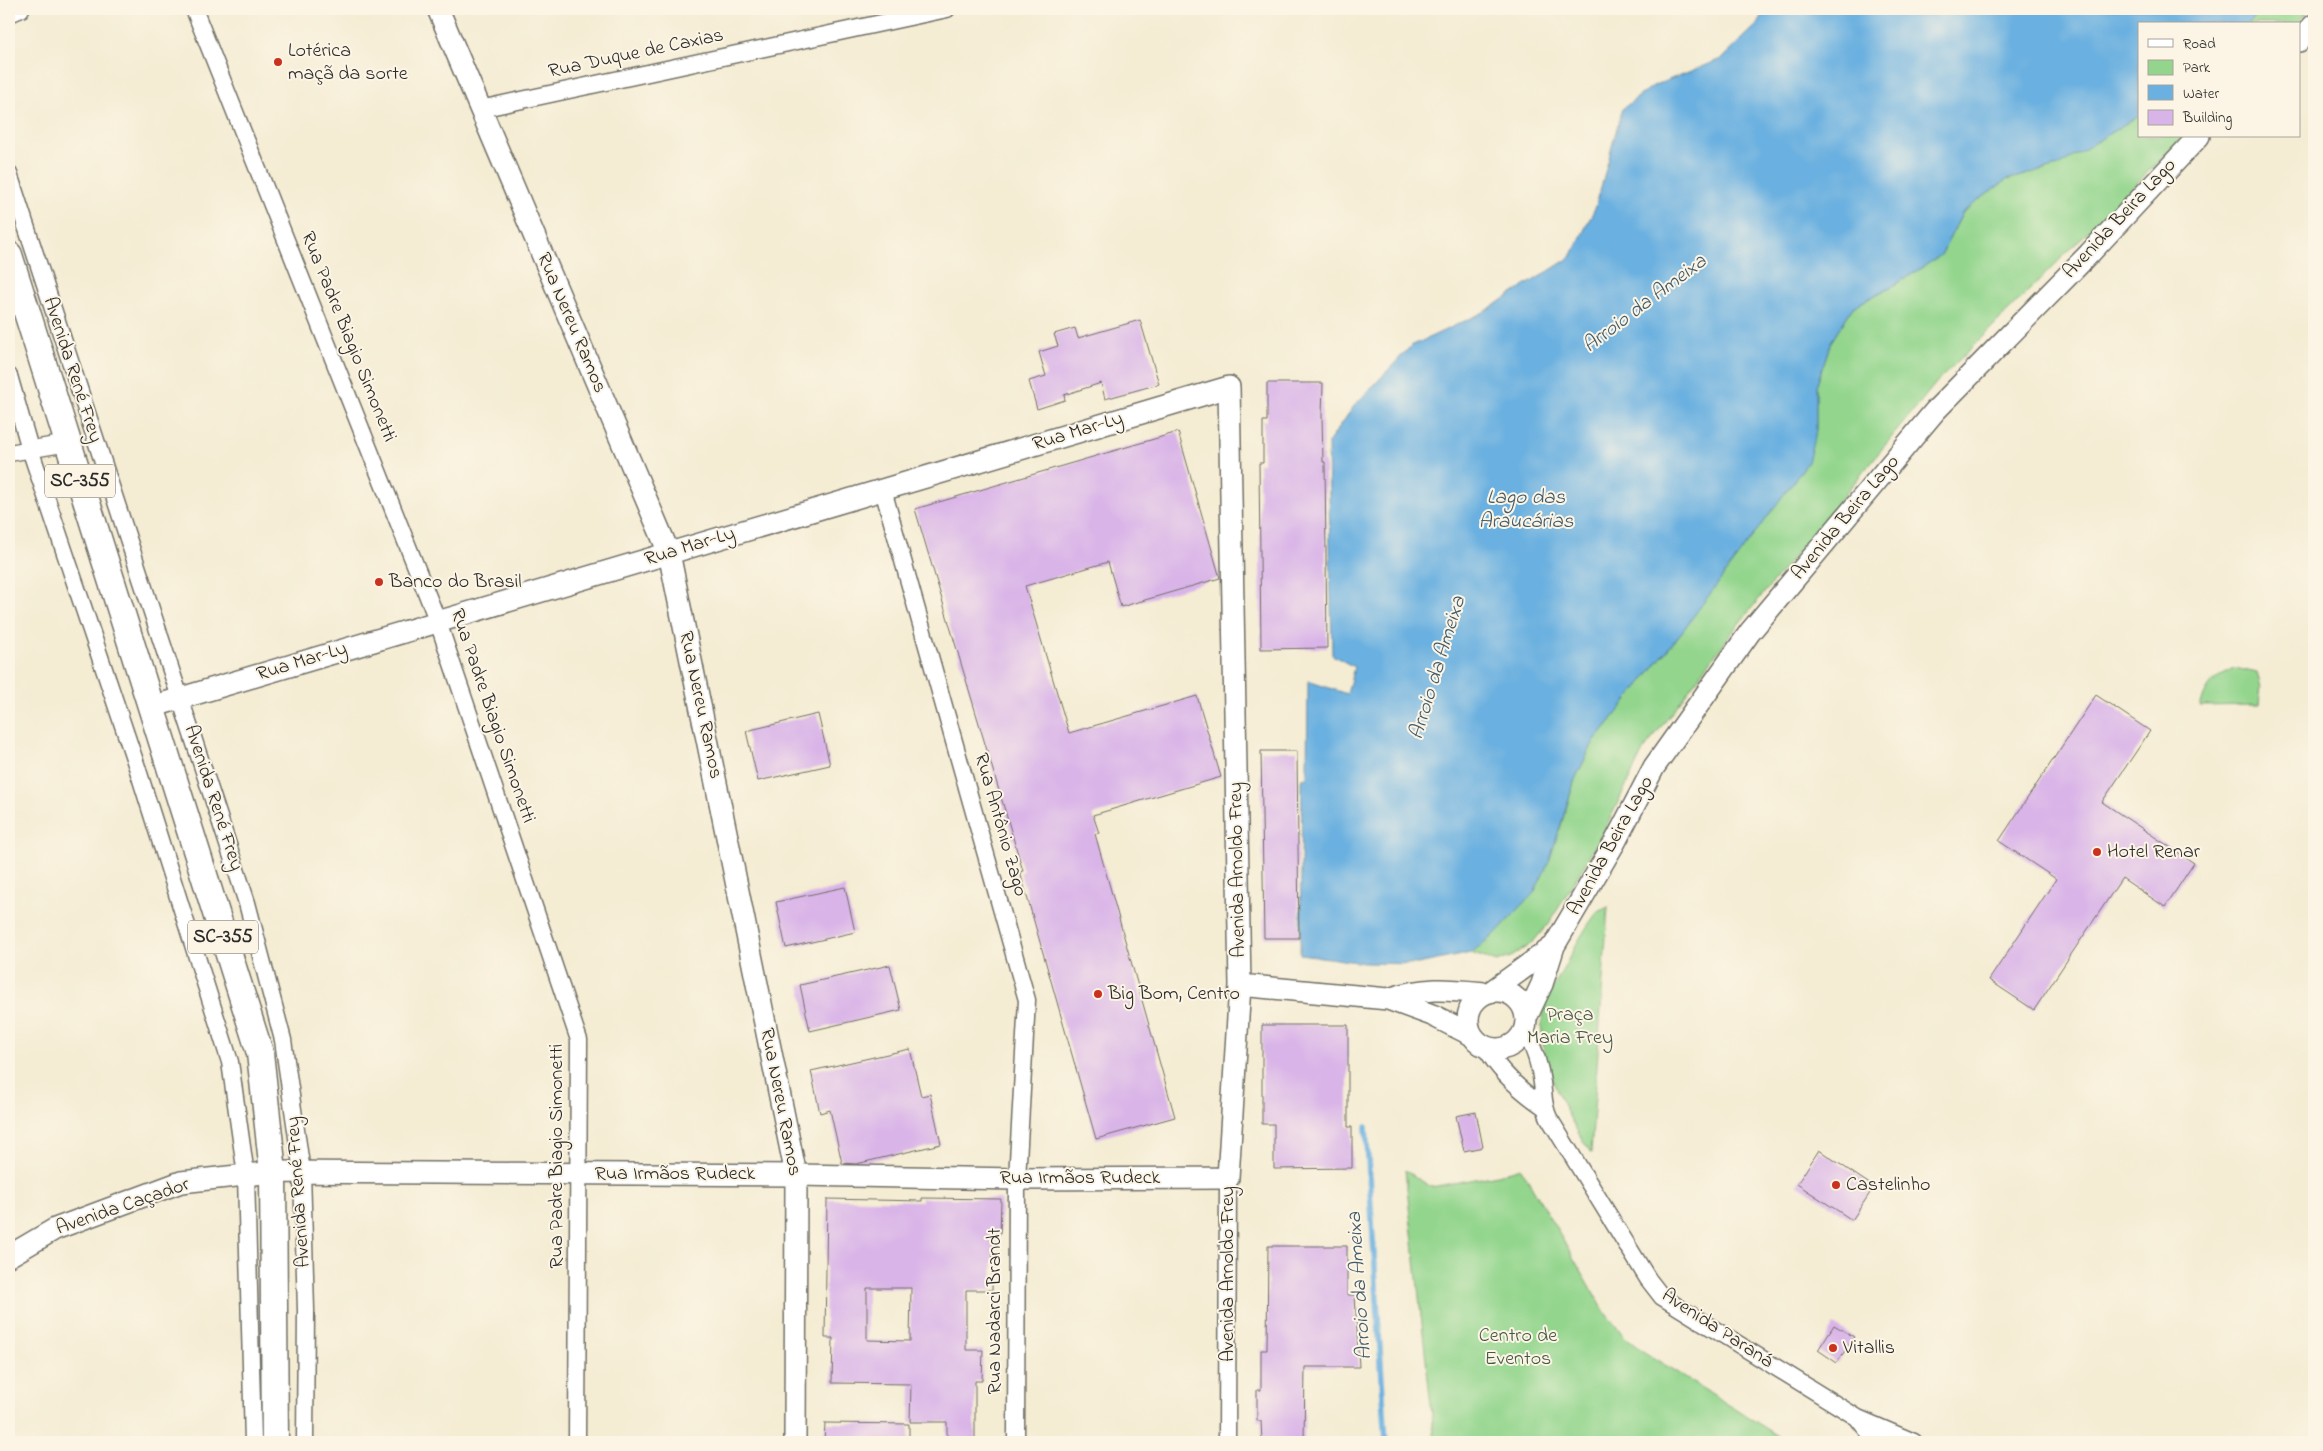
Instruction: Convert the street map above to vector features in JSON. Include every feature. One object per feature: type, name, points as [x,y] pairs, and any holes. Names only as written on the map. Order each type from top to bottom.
[{"type":"main road","name":"Avenida René Frey","points":[[9,255],[260,1053],[273,1172],[275,1442]]},
{"type":"street","points":[[9,14],[21,9]]},
{"type":"street","name":"Rua Padre Biagio Simonetti","points":[[194,9],[438,622],[579,1040],[577,1442]]},
{"type":"street","name":"Rua Nereu Ramos","points":[[438,9],[669,553],[796,1175],[795,1442]]},
{"type":"street","name":"Rua Duque de Caxias","points":[[480,108],[947,9]]},
{"type":"street","points":[[2300,40],[2314,25]]},
{"type":"street","name":"Avenida Beira Lago","points":[[1526,1023],[1542,984],[1554,946],[1615,842],[1654,767],[1750,632],[1936,411],[2089,254],[2197,138]]},
{"type":"street","name":"Avenida René Frey","points":[[9,174],[247,903],[283,1040],[302,1172],[306,1310],[304,1442]]},
{"type":"street","points":[[9,376],[30,449],[137,767],[230,1062],[246,1175],[253,1442]]},
{"type":"street","name":"Rua Mar-Ly","points":[[151,707],[1229,387]]},
{"type":"street","name":"Avenida Arnoldo Frey","points":[[1227,1442],[1228,1178],[1240,985],[1229,387]]},
{"type":"street","points":[[9,453],[68,443]]},
{"type":"street","name":"Rua Antônio Zago","points":[[883,490],[1027,1000],[1017,1179]]},
{"type":"street","name":"Avenida Beira Lago","points":[[1488,992],[1554,946]]},
{"type":"street","name":"Avenida Paraná","points":[[1240,985],[1388,999],[1432,1015],[1492,1049],[1509,1047],[1520,1039],[1526,1023]]},
{"type":"street","name":"Avenida Paraná","points":[[1388,999],[1411,992],[1439,988],[1509,992],[1521,1003],[1539,1069],[1544,1107]]},
{"type":"street","name":"Avenida Paraná","points":[[1488,992],[1472,1004],[1469,1012],[1468,1020],[1478,1041],[1507,1076],[1526,1094],[1544,1107],[1648,1279],[1662,1297],[1858,1418],[1914,1442]]},
{"type":"street","name":"Avenida Caçador","points":[[9,1256],[55,1229],[181,1182],[273,1172]]},
{"type":"street","name":"Rua Irmãos Rudeck","points":[[273,1172],[796,1175],[1017,1179],[1228,1178]]},
{"type":"street","name":"Rua Nadarci Brandt","points":[[1016,1442],[1017,1179]]},
{"type":"street","name":"Avenida Paraná","points":[[1858,1418],[1877,1442]]},
{"type":"green space","points":[[2264,9],[2311,9],[2298,22],[2250,22]]},
{"type":"green space","points":[[2138,116],[2138,138],[2182,138],[1936,383],[1737,626],[1643,751],[1601,837],[1550,922],[1532,943],[1513,956],[1497,962],[1471,953],[1494,935],[1560,829],[1575,779],[1593,743],[1684,629],[1816,430],[1816,386],[1831,342],[1853,307],[1900,282],[1941,255],[1963,212],[2006,180],[2058,166]]},
{"type":"green space","points":[[2235,668],[2257,673],[2261,687],[2259,705],[2200,706],[2212,682]]},
{"type":"green space","name":"Praça Maria Frey","points":[[1608,907],[1591,1153],[1572,1122],[1554,1085],[1543,1045],[1542,1027],[1548,997],[1586,928],[1598,912]]},
{"type":"green space","name":"Centro de Eventos","points":[[1521,1168],[1606,1314],[1625,1337],[1641,1350],[1788,1442],[1435,1442],[1405,1170],[1431,1187],[1498,1175]]},
{"type":"water","name":"Lago das Araucárias","points":[[1765,9],[2264,9],[2250,22],[2138,22],[2138,116],[2058,166],[2006,180],[1963,212],[1941,255],[1900,282],[1853,307],[1831,342],[1816,386],[1816,430],[1808,462],[1684,629],[1593,743],[1575,779],[1549,862],[1534,893],[1494,935],[1471,953],[1418,964],[1364,963],[1300,954],[1302,779],[1307,778],[1308,681],[1347,694],[1354,667],[1332,655],[1328,443],[1354,406],[1411,346],[1482,313],[1571,257],[1596,206],[1622,109],[1653,86],[1721,59],[1759,23]]},
{"type":"building","points":[[1140,320],[1159,384],[1105,399],[1101,383],[1064,395],[1065,400],[1037,409],[1029,381],[1046,376],[1039,352],[1058,346],[1054,334],[1075,328],[1078,338]]},
{"type":"building","points":[[1267,383],[1323,383],[1327,648],[1261,649],[1259,463],[1263,463],[1263,421],[1267,421]]},
{"type":"building","points":[[1178,432],[1220,578],[1121,607],[1108,562],[1025,586],[1069,733],[1197,696],[1221,777],[1093,815],[1099,833],[1095,834],[1175,1117],[1096,1139],[1020,872],[1023,871],[915,509]]},
{"type":"building","name":"Hotel Renar","points":[[2096,695],[2150,731],[2102,802],[2194,863],[2165,907],[2122,878],[2034,1010],[1989,980],[2056,879],[1999,841]]},
{"type":"building","points":[[818,714],[830,765],[758,781],[746,731]]},
{"type":"building","points":[[1261,751],[1297,751],[1299,938],[1264,938]]},
{"type":"building","points":[[845,887],[855,932],[786,948],[776,902]]},
{"type":"building","points":[[890,965],[901,1010],[810,1031],[800,985]]},
{"type":"building","points":[[1262,1025],[1348,1025],[1348,1127],[1352,1127],[1352,1168],[1274,1169],[1274,1124],[1262,1124]]},
{"type":"building","points":[[910,1049],[921,1096],[930,1094],[941,1144],[856,1164],[842,1163],[830,1110],[820,1113],[811,1071]]},
{"type":"building","points":[[1476,1112],[1483,1147],[1464,1151],[1456,1116]]},
{"type":"building","name":"Castelinho","points":[[1819,1150],[1874,1187],[1852,1220],[1797,1184]]},
{"type":"building","points":[[922,1198],[1001,1199],[1000,1234],[993,1234],[992,1290],[966,1290],[966,1350],[983,1350],[982,1381],[975,1381],[975,1442],[947,1442],[947,1422],[910,1422],[911,1384],[832,1383],[833,1338],[825,1338],[827,1199],[922,1201]],"holes":[[[867,1288],[911,1288],[910,1341],[867,1340]]]},
{"type":"building","points":[[1268,1246],[1347,1246],[1347,1295],[1355,1295],[1359,1367],[1305,1367],[1304,1442],[1262,1442],[1261,1421],[1257,1421],[1257,1390],[1261,1390],[1261,1350],[1267,1350]]},
{"type":"building","points":[[1834,1325],[1854,1337],[1837,1363],[1818,1350]]},
{"type":"building","points":[[825,1423],[909,1424],[909,1442],[824,1442]]},
{"type":"waterway","name":"Arroio da Ameixa","points":[[1366,1127],[1386,1442]]},
{"type":"place","name":"Lotérica maçã da sorte","points":[[278,62]]},
{"type":"place","name":"Banco do Brasil","points":[[379,582]]},
{"type":"place","name":"Hotel Renar","points":[[2097,852]]},
{"type":"place","name":"Big Bom, Centro","points":[[1098,994]]},
{"type":"place","name":"Castelinho","points":[[1836,1185]]},
{"type":"place","name":"Vitallis","points":[[1833,1348]]}]
